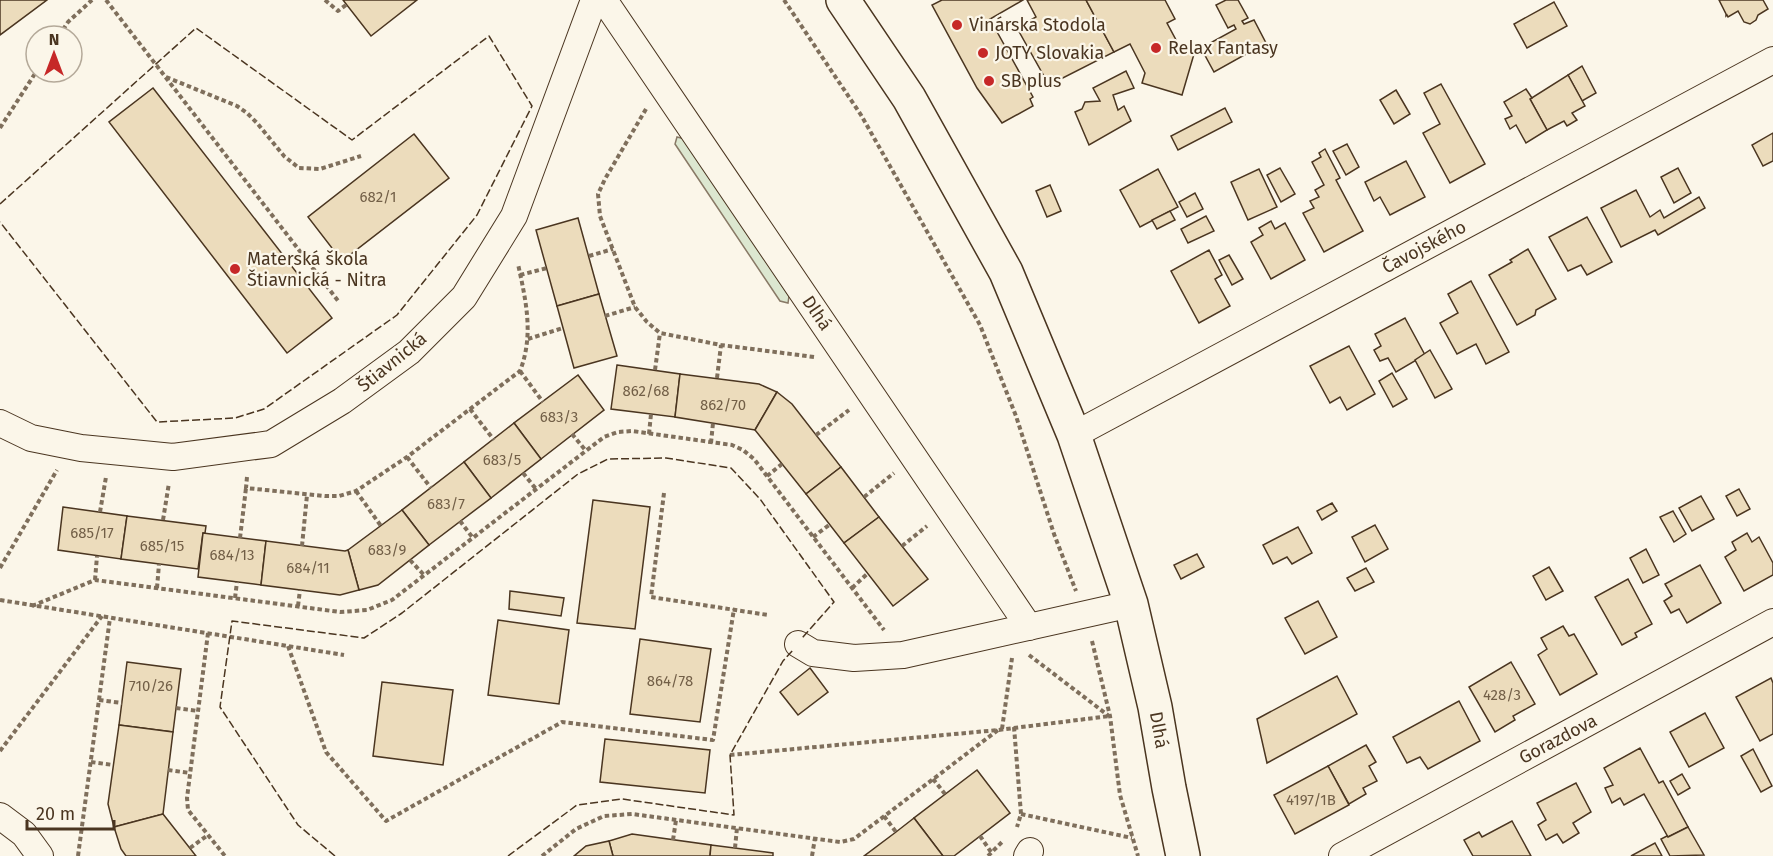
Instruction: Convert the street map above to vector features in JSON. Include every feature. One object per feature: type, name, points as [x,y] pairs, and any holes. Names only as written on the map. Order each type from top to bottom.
[{"type":"street","name":"Štiavnická","points":[[0,423],[31,438],[81,448],[173,457],[271,444],[342,401],[409,352],[464,297],[514,216],[594,0]]},
{"type":"street","name":"Dlhá","points":[[604,0],[1017,634]]},
{"type":"street","name":"Dlhá","points":[[843,0],[909,98],[1006,272],[1074,435],[1131,604],[1155,707],[1183,856]]},
{"type":"street","name":"Čavojského","points":[[1074,435],[1773,60]]},
{"type":"street","points":[[798,644],[813,653],[854,658],[903,655],[1017,634],[1131,604]]},
{"type":"street","name":"Gorazdova","points":[[1342,856],[1773,622]]},
{"type":"street","points":[[0,816],[24,834],[40,856]]},
{"type":"path","points":[[67,24],[92,0]]},
{"type":"path","points":[[106,0],[339,302]]},
{"type":"path","points":[[325,0],[338,11],[346,4]]},
{"type":"path","points":[[784,0],[861,115],[980,325],[1016,416],[1054,534],[1085,615],[1110,716],[1120,795],[1138,856]]},
{"type":"path","points":[[165,76],[237,106],[247,113],[284,156],[299,168],[320,169],[361,156]]},
{"type":"path","points":[[0,128],[28,84]]},
{"type":"path","points":[[651,101],[598,194],[600,216],[635,307],[660,333],[721,345],[815,357]]},
{"type":"path","points":[[589,256],[613,249]]},
{"type":"path","points":[[246,488],[339,496],[356,491],[407,457],[520,371],[526,356],[528,311],[517,261],[510,270]]},
{"type":"path","points":[[520,276],[547,268]]},
{"type":"path","points":[[605,316],[635,307]]},
{"type":"path","points":[[528,339],[563,328]]},
{"type":"path","points":[[655,370],[660,333]]},
{"type":"path","points":[[717,378],[721,345]]},
{"type":"path","points":[[520,371],[543,402]]},
{"type":"path","points":[[816,435],[856,404]]},
{"type":"path","points":[[470,409],[494,440]]},
{"type":"path","points":[[649,434],[651,414]]},
{"type":"path","points":[[711,443],[714,423]]},
{"type":"path","points":[[32,606],[94,580],[340,612],[368,610],[392,600],[604,437],[618,432],[632,432],[732,445],[754,459],[903,655]]},
{"type":"path","points":[[572,434],[586,451]]},
{"type":"path","points":[[407,457],[431,488]]},
{"type":"path","points":[[767,476],[782,464]]},
{"type":"path","points":[[0,568],[59,467],[51,465]]},
{"type":"path","points":[[864,497],[900,469]]},
{"type":"path","points":[[523,472],[536,489]]},
{"type":"path","points":[[236,478],[258,474]]},
{"type":"path","points":[[100,512],[106,476],[117,477]]},
{"type":"path","points":[[240,538],[247,477]]},
{"type":"path","points":[[159,481],[169,482],[163,520]]},
{"type":"path","points":[[356,491],[381,526]]},
{"type":"path","points":[[664,493],[651,597],[768,615]]},
{"type":"path","points":[[302,546],[307,495]]},
{"type":"path","points":[[460,521],[473,538]]},
{"type":"path","points":[[902,546],[934,521]]},
{"type":"path","points":[[813,537],[829,525]]},
{"type":"path","points":[[94,580],[97,556]]},
{"type":"path","points":[[410,560],[423,575]]},
{"type":"path","points":[[157,588],[159,564]]},
{"type":"path","points":[[852,588],[867,574]]},
{"type":"path","points":[[235,598],[237,582]]},
{"type":"path","points":[[298,606],[300,590]]},
{"type":"path","points":[[0,600],[344,655]]},
{"type":"path","points":[[288,646],[326,752],[386,821],[562,722],[713,740],[734,609]]},
{"type":"path","points":[[0,751],[102,616]]},
{"type":"path","points":[[78,856],[110,618]]},
{"type":"path","points":[[208,633],[187,798],[188,810],[225,856]]},
{"type":"path","points":[[1017,634],[1110,716]]},
{"type":"path","points":[[542,856],[576,829],[604,816],[632,814],[840,842],[854,839],[1000,729],[1017,634]]},
{"type":"path","points":[[99,700],[122,703]]},
{"type":"path","points":[[176,708],[198,711]]},
{"type":"path","points":[[730,755],[1110,716]]},
{"type":"path","points":[[1011,832],[1018,826],[1021,814],[1014,727]]},
{"type":"path","points":[[91,762],[113,765]]},
{"type":"path","points":[[168,770],[190,773]]},
{"type":"path","points":[[933,779],[945,794]]},
{"type":"path","points":[[1021,814],[1132,838]]},
{"type":"path","points":[[884,816],[896,832]]},
{"type":"path","points":[[673,840],[676,820]]},
{"type":"path","points":[[735,848],[737,828]]},
{"type":"path","points":[[190,848],[208,835]]},
{"type":"path","points":[[980,836],[990,854],[1004,839]]},
{"type":"path","points":[[812,856],[815,838]]},
{"type":"green space","points":[[677,137],[685,139],[789,296],[788,303],[780,301],[675,144]]},
{"type":"building","points":[[0,0],[47,0],[0,35]]},
{"type":"building","points":[[343,0],[417,0],[371,36]]},
{"type":"building","name":"JOTY Slovakia","points":[[942,0],[1023,0],[990,19],[1033,97],[1030,99],[1033,106],[1002,123],[977,88],[932,5]]},
{"type":"building","name":"JOTY Slovakia","points":[[1027,0],[1086,0],[1114,52],[1049,85],[1017,28],[1036,17]]},
{"type":"building","name":"Relax Fantasy","points":[[1086,0],[1165,0],[1175,19],[1167,23],[1182,51],[1194,54],[1182,95],[1142,83],[1145,73],[1130,44],[1114,52]]},
{"type":"building","points":[[1226,0],[1238,0],[1248,18],[1242,21],[1244,24],[1254,20],[1266,43],[1214,72],[1201,48],[1236,29],[1234,25],[1228,28],[1216,5]]},
{"type":"building","points":[[1719,0],[1763,0],[1768,9],[1750,24],[1744,22],[1738,11],[1726,16]]},
{"type":"building","points":[[1554,2],[1567,26],[1527,48],[1514,24]]},
{"type":"building","points":[[1582,66],[1596,93],[1582,101],[1568,75]]},
{"type":"building","points":[[1126,71],[1134,88],[1113,95],[1118,110],[1124,106],[1131,121],[1089,145],[1075,112],[1082,109],[1085,102],[1100,101],[1093,88]]},
{"type":"building","points":[[1568,75],[1585,106],[1572,113],[1577,120],[1567,126],[1564,121],[1547,130],[1530,99]]},
{"type":"building","points":[[1441,84],[1485,164],[1450,183],[1423,133],[1440,124],[1424,93]]},
{"type":"building","points":[[153,88],[332,318],[287,353],[109,122]]},
{"type":"building","points":[[1526,89],[1547,130],[1526,143],[1516,125],[1510,129],[1505,119],[1512,116],[1504,102]]},
{"type":"building","points":[[1396,90],[1410,114],[1394,124],[1380,100]]},
{"type":"building","points":[[1225,108],[1232,122],[1178,150],[1171,136]]},
{"type":"building","points":[[1773,133],[1773,161],[1763,166],[1752,145]]},
{"type":"building","points":[[414,134],[449,178],[342,261],[308,217]]},
{"type":"building","points":[[1347,144],[1359,167],[1346,175],[1333,151]]},
{"type":"building","points":[[1325,149],[1340,178],[1336,180],[1363,231],[1324,252],[1303,213],[1314,208],[1310,201],[1319,197],[1315,190],[1324,185],[1312,162],[1321,157],[1319,153]]},
{"type":"building","points":[[1406,161],[1425,197],[1390,215],[1380,197],[1374,201],[1365,182]]},
{"type":"building","points":[[1280,168],[1295,194],[1281,202],[1267,175]]},
{"type":"building","points":[[1678,168],[1691,193],[1674,203],[1661,177]]},
{"type":"building","points":[[1158,169],[1178,207],[1140,227],[1120,190]]},
{"type":"building","points":[[1259,169],[1277,207],[1248,220],[1231,182]]},
{"type":"building","points":[[1050,185],[1061,211],[1047,217],[1036,191]]},
{"type":"building","points":[[1636,190],[1650,217],[1660,210],[1664,218],[1699,197],[1705,208],[1658,235],[1655,230],[1621,247],[1601,208]]},
{"type":"building","points":[[1195,193],[1203,209],[1187,217],[1179,202]]},
{"type":"building","points":[[1170,211],[1175,220],[1157,229],[1152,220]]},
{"type":"building","points":[[1206,216],[1214,231],[1188,243],[1181,229]]},
{"type":"building","points":[[1587,217],[1612,262],[1587,275],[1581,265],[1568,271],[1549,237]]},
{"type":"building","points":[[578,218],[599,294],[557,306],[536,230]]},
{"type":"building","points":[[1271,221],[1275,229],[1285,223],[1305,260],[1271,279],[1251,242],[1263,235],[1259,228]]},
{"type":"building","points":[[1528,249],[1556,299],[1536,310],[1535,315],[1517,325],[1489,275],[1512,262],[1510,260]]},
{"type":"building","points":[[1209,250],[1222,275],[1215,279],[1230,306],[1199,323],[1171,271]]},
{"type":"building","points":[[1229,255],[1243,279],[1232,285],[1219,260]]},
{"type":"building","points":[[1471,281],[1509,352],[1486,364],[1476,344],[1457,354],[1440,323],[1458,313],[1448,294]]},
{"type":"building","points":[[599,294],[617,356],[574,368],[557,306]]},
{"type":"building","points":[[1405,318],[1425,355],[1396,372],[1388,358],[1380,361],[1374,350],[1381,346],[1375,334]]},
{"type":"building","points":[[1349,346],[1375,394],[1347,410],[1340,397],[1330,403],[1310,366]]},
{"type":"building","points":[[1430,350],[1452,389],[1435,398],[1415,360]]},
{"type":"building","points":[[617,365],[680,374],[675,417],[611,409]]},
{"type":"building","points":[[1392,373],[1407,399],[1393,407],[1379,381]]},
{"type":"building","points":[[680,374],[759,384],[777,392],[755,430],[675,417]]},
{"type":"building","points":[[578,375],[604,410],[541,459],[514,423]]},
{"type":"building","points":[[777,392],[792,404],[841,467],[806,494],[755,430]]},
{"type":"building","points":[[514,423],[541,459],[491,498],[464,462]]},
{"type":"building","points":[[464,462],[491,498],[429,545],[402,510]]},
{"type":"building","points":[[841,467],[879,517],[844,543],[806,494]]},
{"type":"building","points":[[1739,489],[1750,509],[1737,516],[1726,496]]},
{"type":"building","points":[[1701,496],[1714,519],[1692,531],[1679,508]]},
{"type":"building","points":[[593,500],[650,507],[635,629],[577,623]]},
{"type":"building","points":[[1332,503],[1337,511],[1322,520],[1317,511]]},
{"type":"building","points":[[63,507],[127,516],[121,559],[58,550]]},
{"type":"building","points":[[402,510],[429,545],[378,585],[359,590],[348,550]]},
{"type":"building","points":[[1673,511],[1686,534],[1674,542],[1660,517]]},
{"type":"building","points":[[127,516],[206,526],[198,569],[121,559]]},
{"type":"building","points":[[879,517],[928,579],[893,606],[844,543]]},
{"type":"building","points":[[1375,525],[1388,549],[1365,562],[1352,537]]},
{"type":"building","points":[[1298,527],[1312,553],[1292,564],[1287,557],[1273,564],[1263,545]]},
{"type":"building","points":[[203,533],[266,541],[261,585],[198,577]]},
{"type":"building","points":[[1747,533],[1752,542],[1759,537],[1773,563],[1773,575],[1744,591],[1725,557],[1736,550],[1732,542]]},
{"type":"building","points":[[266,541],[348,550],[359,590],[340,595],[261,585]]},
{"type":"building","points":[[1646,549],[1659,575],[1643,583],[1630,558]]},
{"type":"building","points":[[1197,554],[1204,567],[1181,579],[1174,565]]},
{"type":"building","points":[[1700,565],[1721,603],[1687,623],[1679,609],[1671,613],[1664,601],[1672,596],[1665,584]]},
{"type":"building","points":[[1549,567],[1563,591],[1546,600],[1533,576]]},
{"type":"building","points":[[1366,568],[1374,582],[1355,591],[1347,578]]},
{"type":"building","points":[[1628,579],[1652,624],[1635,633],[1637,637],[1622,645],[1595,597]]},
{"type":"building","points":[[510,591],[564,598],[561,616],[509,609]]},
{"type":"building","points":[[1318,601],[1337,637],[1305,654],[1285,618]]},
{"type":"building","points":[[498,620],[569,630],[559,704],[488,695]]},
{"type":"building","points":[[1563,626],[1569,636],[1574,634],[1597,674],[1560,695],[1538,655],[1547,649],[1541,638]]},
{"type":"building","points":[[640,639],[711,649],[700,722],[630,714]]},
{"type":"building","points":[[127,662],[181,669],[173,732],[119,725]]},
{"type":"building","points":[[1511,662],[1535,704],[1513,716],[1515,720],[1495,732],[1469,687]]},
{"type":"building","points":[[810,668],[828,692],[798,715],[780,692]]},
{"type":"building","points":[[1337,676],[1357,714],[1267,763],[1257,719]]},
{"type":"building","points":[[1771,678],[1773,683],[1773,734],[1760,741],[1736,697]]},
{"type":"building","points":[[382,682],[453,690],[443,765],[373,756]]},
{"type":"building","points":[[1459,701],[1480,741],[1428,769],[1420,757],[1407,763],[1393,737]]},
{"type":"building","points":[[1705,713],[1724,748],[1689,767],[1670,732]]},
{"type":"building","points":[[119,725],[173,732],[163,814],[114,827],[108,804]]},
{"type":"building","points":[[605,739],[710,750],[705,793],[600,782]]},
{"type":"building","points":[[1366,745],[1376,762],[1369,766],[1377,781],[1363,788],[1366,794],[1349,804],[1328,766]]},
{"type":"building","points":[[1640,748],[1659,783],[1663,781],[1688,827],[1668,837],[1644,794],[1624,805],[1620,798],[1612,803],[1605,788],[1613,785],[1604,768]]},
{"type":"building","points":[[1753,749],[1772,786],[1761,792],[1741,756]]},
{"type":"building","points":[[1328,766],[1349,805],[1295,834],[1274,795]]},
{"type":"building","points":[[977,770],[1010,813],[954,856],[943,856],[914,818]]},
{"type":"building","points":[[1682,774],[1690,788],[1678,795],[1670,781]]},
{"type":"building","points":[[1576,783],[1591,812],[1573,823],[1579,833],[1563,843],[1557,834],[1546,840],[1538,825],[1546,820],[1537,803]]},
{"type":"building","points":[[163,814],[196,856],[126,856],[121,849],[114,827]]},
{"type":"building","points":[[914,818],[943,856],[864,856],[896,832]]},
{"type":"building","points":[[1512,821],[1531,856],[1473,856],[1464,840],[1479,832],[1482,837]]},
{"type":"building","points":[[1688,827],[1704,855],[1670,856],[1661,839]]},
{"type":"building","points":[[632,834],[711,845],[710,856],[613,856],[609,841]]},
{"type":"building","points":[[609,841],[613,856],[574,856],[586,846]]},
{"type":"building","points":[[1655,843],[1662,856],[1631,856]]},
{"type":"building","points":[[711,845],[773,853],[773,856],[710,856]]},
{"type":"fence","points":[[0,204],[196,28],[352,140],[489,36],[532,106],[477,215],[397,315],[264,409],[235,418],[157,422],[0,222]]},
{"type":"fence","points":[[335,856],[298,825],[220,707],[232,621],[364,638],[402,613],[578,474],[608,459],[666,458],[731,468],[760,499],[834,602],[802,638]]},
{"type":"fence","points":[[508,856],[577,805],[622,799],[734,815],[730,755],[783,661],[793,650]]},
{"type":"place","name":"Vinárska Stodola","points":[[957,25]]},
{"type":"place","name":"Relax Fantasy","points":[[1156,48]]},
{"type":"place","name":"JOTY Slovakia","points":[[983,53]]},
{"type":"place","name":"SB plus","points":[[989,81]]},
{"type":"place","name":"Materská škola Štiavnická - Nitra","points":[[235,269]]}]
